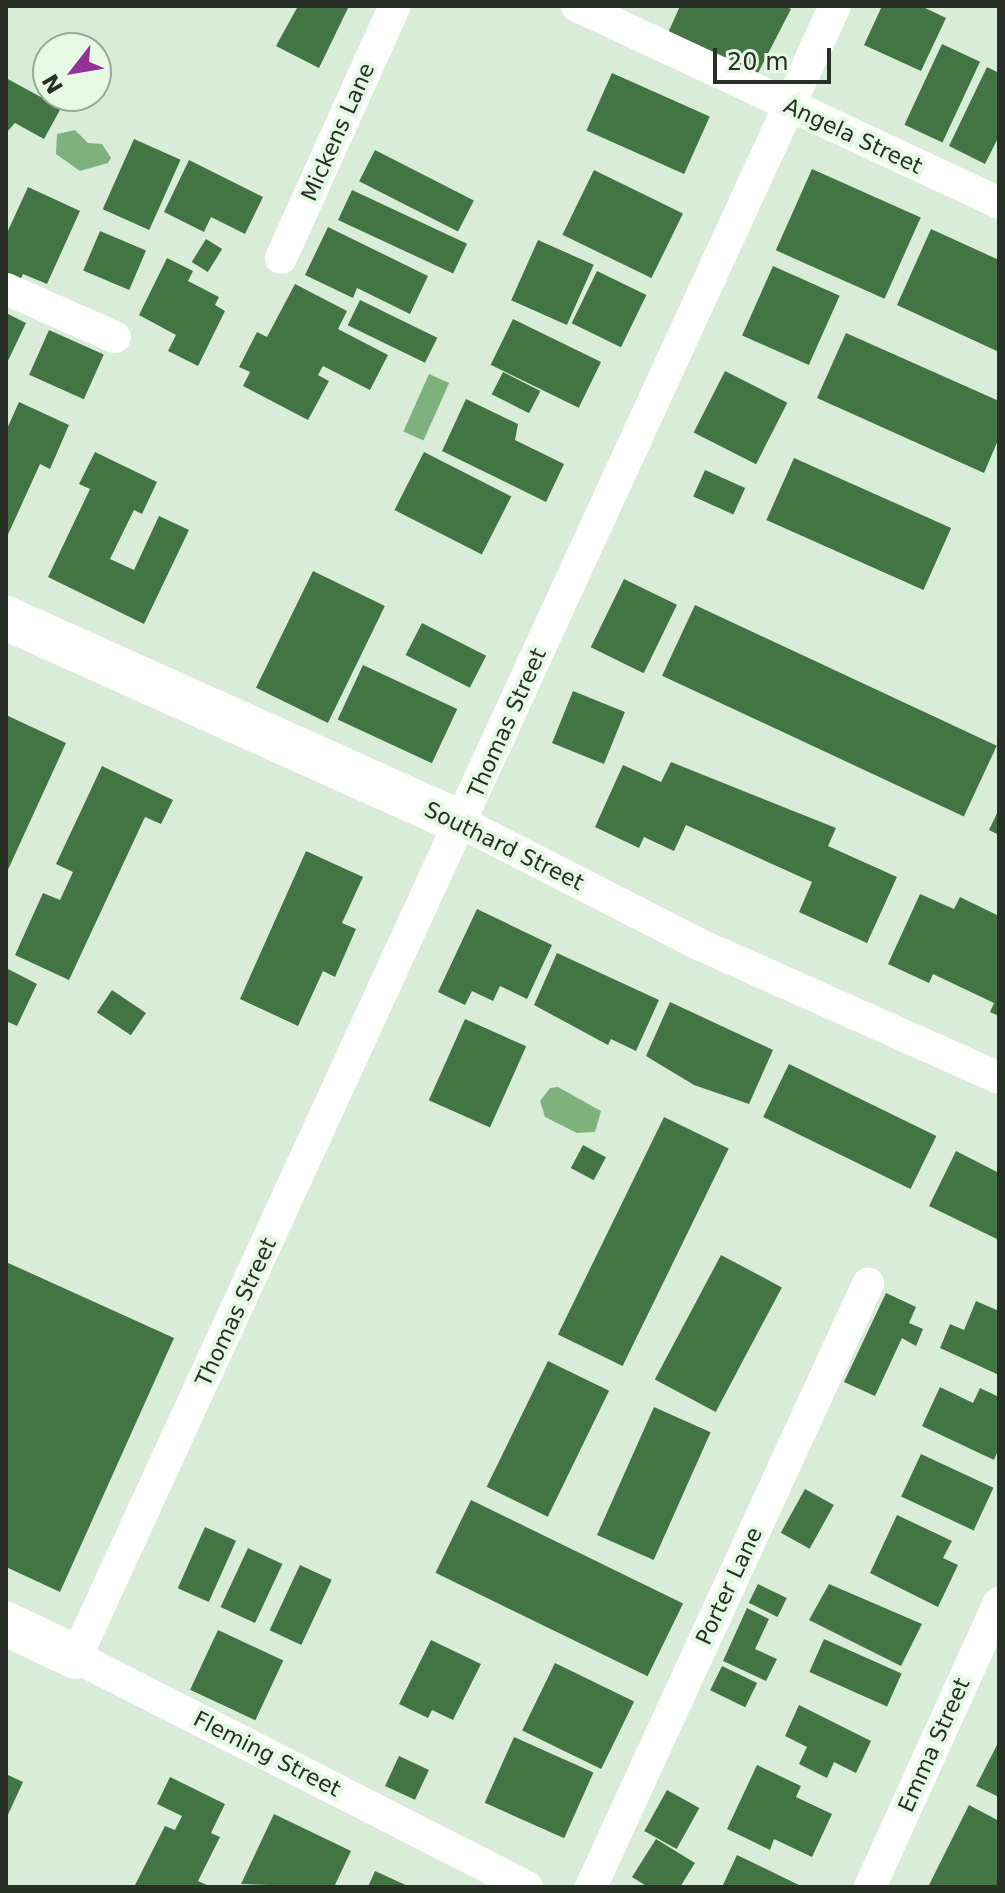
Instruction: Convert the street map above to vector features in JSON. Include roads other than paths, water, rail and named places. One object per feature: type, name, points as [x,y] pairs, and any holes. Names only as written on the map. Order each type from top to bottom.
[{"type":"street","name":"Mickens Lane","points":[[281,258],[395,6]]},
{"type":"street","name":"Angela Street","points":[[577,6],[999,203]]},
{"type":"street","name":"Thomas Street","points":[[76,1657],[835,6]]},
{"type":"street","points":[[6,289],[115,337]]},
{"type":"street","name":"Southard Street","points":[[6,618],[462,823],[696,943],[999,1078]]},
{"type":"street","name":"Porter Lane","points":[[591,1887],[868,1284]]},
{"type":"street","name":"Emma Street","points":[[870,1887],[999,1603]]},
{"type":"street","name":"Fleming Street","points":[[6,1624],[527,1887]]}]
